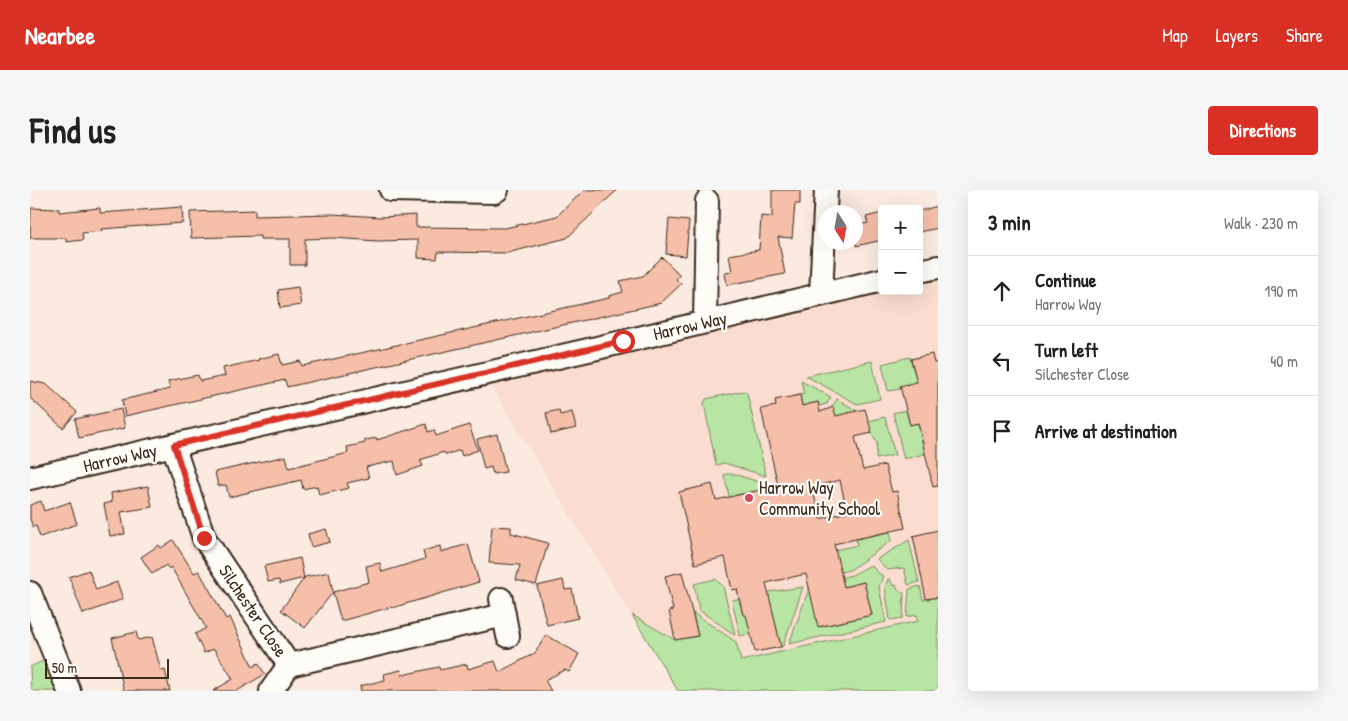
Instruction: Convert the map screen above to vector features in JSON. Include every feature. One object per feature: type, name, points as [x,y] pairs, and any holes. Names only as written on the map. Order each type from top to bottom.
[{"type":"street","points":[[391,190],[494,192],[497,190]]},
{"type":"street","points":[[821,294],[826,190]]},
{"type":"street","points":[[705,322],[707,201]]},
{"type":"street","points":[[923,270],[938,267]]},
{"type":"street","name":"Harrow Way","points":[[30,478],[878,281]]},
{"type":"street","name":"Silchester Close","points":[[174,445],[204,538],[290,665]]},
{"type":"street","points":[[30,593],[69,691]]},
{"type":"street","name":"Silchester Close","points":[[271,691],[290,665],[504,616]]},
{"type":"shaded area","name":"Harrow Way Community School","points":[[938,277],[938,691],[678,691],[488,381],[878,292],[878,295],[923,295],[923,281]]},
{"type":"green space","points":[[910,357],[917,382],[900,386],[901,389],[888,391],[882,364]]},
{"type":"green space","points":[[872,361],[880,399],[857,404],[806,376]]},
{"type":"green space","points":[[801,381],[831,397],[827,404],[819,406],[818,402],[802,406],[800,395],[804,394]]},
{"type":"green space","points":[[743,391],[747,393],[766,476],[724,463],[716,465],[704,403],[706,399]]},
{"type":"green space","points":[[837,399],[857,411],[836,416],[832,407]]},
{"type":"green space","points":[[906,410],[910,425],[918,423],[925,454],[904,459],[893,413]]},
{"type":"green space","points":[[885,417],[895,455],[876,459],[877,443],[871,433],[868,421]]},
{"type":"green space","points":[[734,474],[765,484],[766,489],[736,495],[731,504],[724,475]]},
{"type":"green space","points":[[890,532],[892,540],[850,570],[823,576],[822,570],[839,566],[835,550],[857,545],[856,539]]},
{"type":"green space","points":[[909,540],[919,582],[908,585],[904,568],[887,570],[877,559]]},
{"type":"green space","points":[[871,565],[883,576],[879,587],[886,622],[789,644],[810,586],[819,627],[872,615],[864,582],[826,591],[824,582],[852,575]]},
{"type":"green space","points":[[715,579],[723,586],[735,635],[699,610],[694,584]]},
{"type":"green space","points":[[888,579],[890,579],[893,586],[896,585],[898,590],[904,593],[903,618],[890,620],[885,588]]},
{"type":"green space","points":[[920,586],[923,600],[938,597],[938,691],[678,691],[632,615],[675,640],[698,636],[693,613],[736,642],[741,661],[918,621],[917,615],[907,617],[909,589]]},
{"type":"green space","points":[[803,587],[783,646],[781,647],[768,592]]},
{"type":"green space","points":[[739,599],[743,615],[749,614],[753,633],[740,636],[732,600]]},
{"type":"green space","points":[[45,660],[56,691],[31,691],[30,667]]},
{"type":"building","points":[[584,190],[617,190],[567,238],[507,253],[438,252],[437,259],[418,258],[418,240],[305,239],[305,265],[290,265],[290,239],[260,239],[260,236],[191,238],[190,212],[255,210],[255,216],[332,214],[380,217],[416,215],[416,227],[505,228],[557,216]]},
{"type":"building","points":[[772,190],[800,190],[800,204],[795,204],[792,238],[778,237],[785,274],[727,285],[725,273],[732,272],[729,255],[759,250],[761,216],[772,217]]},
{"type":"building","points":[[938,206],[938,228],[923,231],[923,210]]},
{"type":"building","points":[[182,207],[183,223],[101,229],[102,231],[82,233],[83,240],[66,242],[66,238],[30,238],[31,208],[59,209],[59,212],[100,208],[100,213]]},
{"type":"building","points":[[878,214],[878,241],[863,244],[863,224],[868,223],[866,217]]},
{"type":"building","points":[[669,219],[689,221],[686,256],[666,254]]},
{"type":"building","points":[[662,257],[680,275],[676,279],[681,284],[661,303],[287,387],[285,380],[125,416],[122,400],[170,389],[168,381],[198,375],[200,381],[225,376],[223,368],[258,359],[279,354],[282,365],[300,361],[302,366],[609,298],[609,296],[623,292],[620,281],[643,276]]},
{"type":"building","points":[[298,287],[301,305],[280,308],[278,290]]},
{"type":"building","points":[[932,354],[934,363],[938,362],[938,486],[933,487],[918,423],[910,425],[900,386],[917,382],[911,359]]},
{"type":"building","points":[[30,381],[46,384],[77,412],[63,428],[30,398]]},
{"type":"building","points":[[800,395],[802,406],[818,402],[820,412],[833,407],[836,416],[865,409],[872,433],[855,437],[863,470],[885,465],[892,492],[897,491],[905,528],[834,544],[844,587],[864,582],[872,615],[818,627],[806,574],[766,583],[781,647],[755,652],[746,615],[743,615],[737,589],[732,590],[725,557],[695,564],[679,492],[712,484],[716,500],[778,486],[761,409],[776,406],[775,400]],"holes":[[[840,480],[847,512],[820,519],[812,487]]]},
{"type":"building","points":[[121,409],[125,428],[79,438],[75,419]]},
{"type":"building","points":[[559,410],[560,415],[572,412],[576,428],[551,434],[546,413]]},
{"type":"building","points":[[426,424],[428,432],[434,430],[436,436],[469,425],[478,450],[462,456],[460,450],[446,455],[444,452],[420,460],[423,466],[397,475],[394,461],[366,467],[369,478],[347,483],[349,488],[319,495],[317,486],[303,489],[301,480],[229,497],[226,485],[218,486],[215,472],[286,456],[289,468],[348,453],[347,447],[365,443],[365,440],[377,438],[377,440]]},
{"type":"building","points":[[497,434],[506,472],[493,474],[491,467],[484,469],[477,439]]},
{"type":"building","points":[[148,486],[152,507],[121,512],[125,534],[110,536],[104,504],[112,502],[111,493]]},
{"type":"building","points":[[41,501],[44,511],[70,502],[77,524],[40,537],[36,526],[33,527],[30,519],[30,505]]},
{"type":"building","points":[[492,526],[511,527],[511,533],[548,543],[536,585],[516,580],[520,565],[489,563]]},
{"type":"building","points":[[326,529],[330,542],[311,547],[308,534]]},
{"type":"building","points":[[938,530],[938,597],[926,599],[913,536]]},
{"type":"building","points":[[173,540],[194,573],[199,571],[226,619],[230,617],[253,667],[258,663],[265,674],[237,691],[213,691],[233,679],[214,649],[204,653],[195,634],[206,628],[171,567],[169,569],[166,565],[152,574],[141,557],[159,545],[161,548]]},
{"type":"building","points":[[468,544],[479,582],[341,621],[333,592],[369,582],[366,566],[380,563],[382,572],[425,559],[423,551],[440,546],[441,552]]},
{"type":"building","points":[[300,558],[304,578],[280,584],[279,580],[268,582],[264,566]]},
{"type":"building","points":[[89,570],[96,590],[117,582],[123,599],[83,614],[69,577]]},
{"type":"building","points":[[329,572],[333,592],[305,628],[281,610],[305,577]]},
{"type":"building","points":[[682,572],[698,636],[675,640],[669,611],[673,610],[665,576]]},
{"type":"building","points":[[563,580],[565,590],[572,589],[578,618],[547,625],[537,586]]},
{"type":"building","points":[[136,632],[138,640],[152,637],[161,671],[165,670],[170,691],[124,691],[112,638]]},
{"type":"building","points":[[546,635],[579,654],[569,672],[565,670],[545,680],[551,691],[361,691],[360,686],[385,680],[384,674],[401,670],[402,675],[439,667],[440,670],[467,664],[468,669],[495,661],[499,672],[535,653]]},
{"type":"place","name":"Harrow Way Community School","points":[[749,498]]},
{"type":"route","points":[[204,538],[174,445],[623,341]]}]
